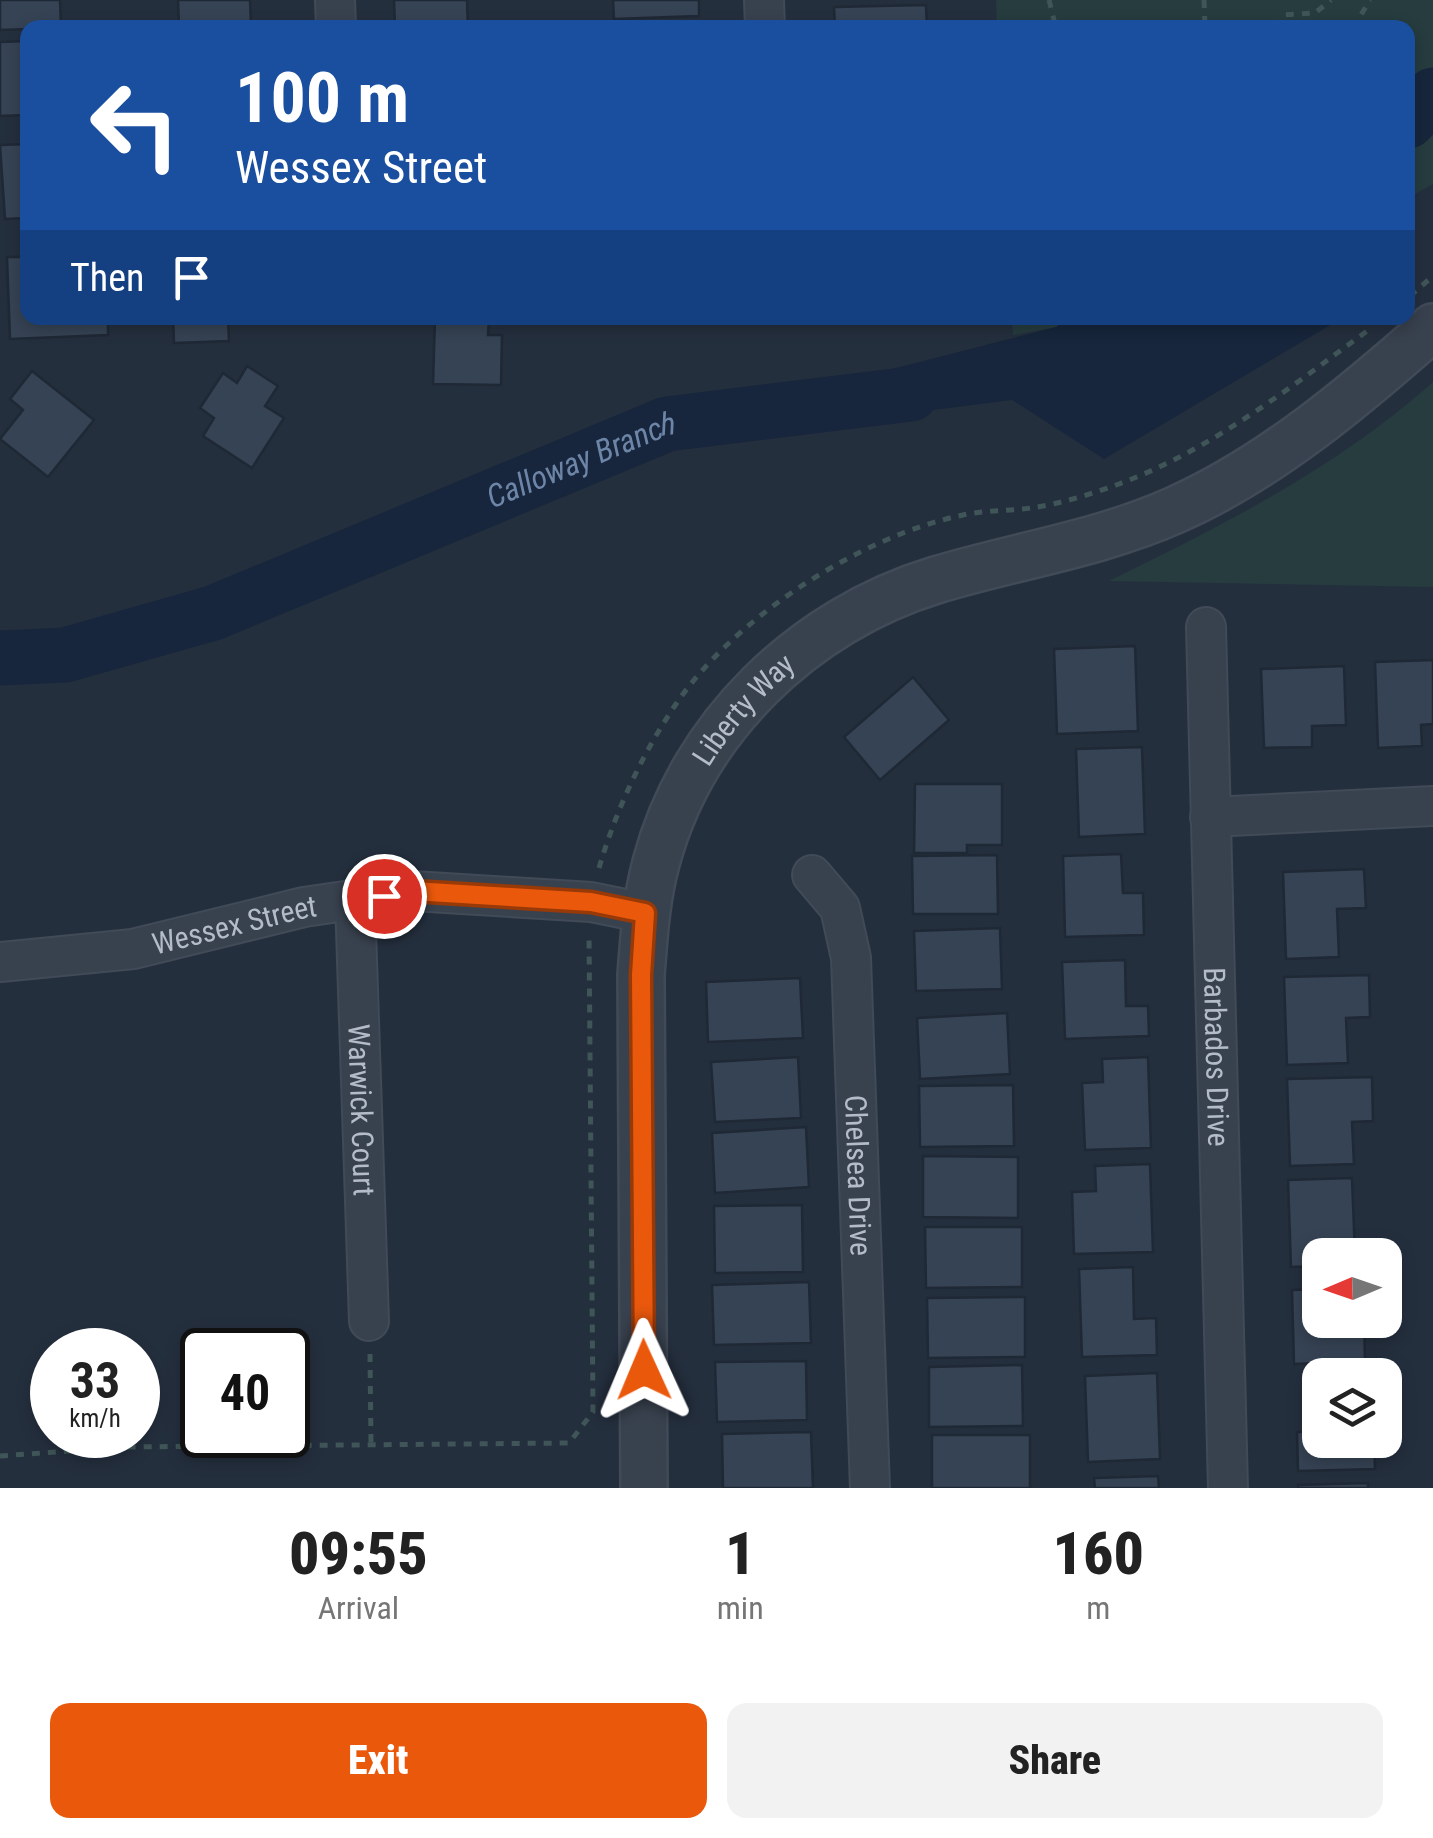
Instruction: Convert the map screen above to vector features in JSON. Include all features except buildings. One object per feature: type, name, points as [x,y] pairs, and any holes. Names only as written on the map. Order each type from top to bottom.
[{"type":"street","name":"Liberty Way","points":[[644,1488],[641,975],[645,913],[671,817],[726,721],[784,661],[825,630],[867,606],[933,581],[1127,528],[1177,510],[1283,448],[1433,327]]},
{"type":"street","name":"Barbados Drive","points":[[1206,627],[1228,1488]]},
{"type":"street","points":[[1210,817],[1433,806]]},
{"type":"street","name":"Chelsea Drive","points":[[812,874],[840,908],[851,958],[870,1488]]},
{"type":"street","name":"Wessex Street","points":[[0,962],[134,949],[304,907],[413,891],[591,902],[645,913]]},
{"type":"street","name":"Warwick Court","points":[[355,900],[369,1322]]},
{"type":"path","points":[[1282,20],[1283,15],[1315,13],[1331,0]]},
{"type":"path","points":[[369,1322],[371,1444]]},
{"type":"green space","points":[[996,0],[1433,0],[1433,184],[1415,194],[1415,20],[997,20]]},
{"type":"green space","points":[[1012,325],[1060,325],[1057,327],[1013,335]]},
{"type":"green space","points":[[1433,382],[1433,587],[1109,581],[1278,493],[1358,442]]},
{"type":"water","points":[[1330,325],[1104,459],[1012,400],[840,422],[837,383],[1056,327]]},
{"type":"waterway","name":"Calloway Branch","points":[[1415,114],[1433,95]]},
{"type":"waterway","name":"Calloway Branch","points":[[0,658],[65,655],[213,613],[667,424],[911,394]]},
{"type":"route","points":[[384,896],[413,891],[591,902],[645,913],[641,975],[644,1370]]}]
